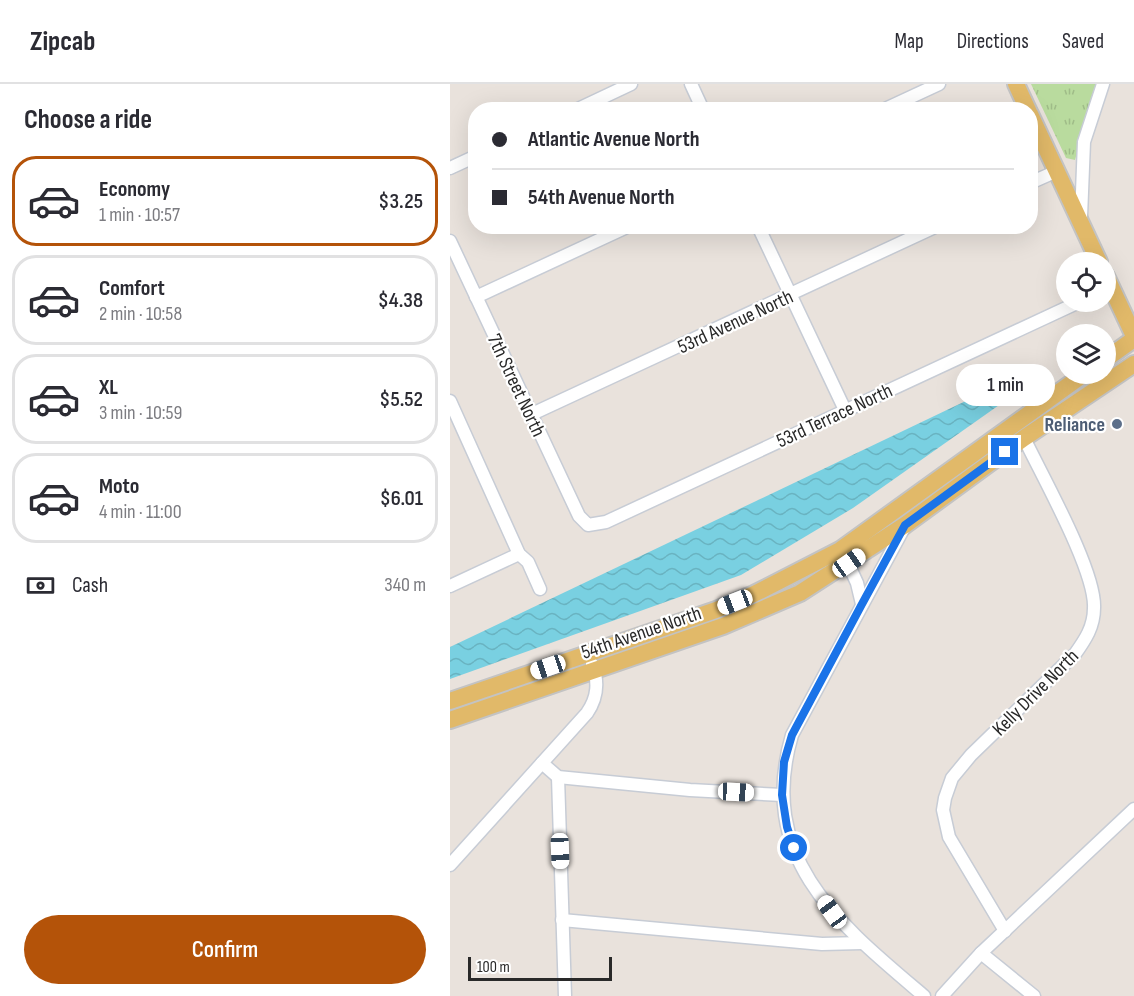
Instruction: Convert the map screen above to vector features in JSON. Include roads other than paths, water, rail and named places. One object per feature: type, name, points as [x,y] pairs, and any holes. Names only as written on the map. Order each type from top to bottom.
[{"type":"main road","points":[[1016,84],[1024,102]]},
{"type":"main road","points":[[1038,131],[1095,252]]},
{"type":"main road","points":[[1116,302],[1134,337],[1116,351]]},
{"type":"main road","name":"54th Avenue North","points":[[450,701],[754,594],[845,557],[905,525],[1024,438],[1134,364]]},
{"type":"main road","name":"54th Avenue North","points":[[450,720],[595,671],[769,608],[800,594],[1071,384]]},
{"type":"street","points":[[593,102],[631,84]]},
{"type":"street","points":[[691,84],[699,102]]},
{"type":"street","points":[[900,102],[939,84]]},
{"type":"street","points":[[1081,221],[1084,142],[1103,84]]},
{"type":"street","points":[[450,168],[468,160]]},
{"type":"street","points":[[1038,179],[1057,171]]},
{"type":"street","points":[[476,297],[612,234]]},
{"type":"street","points":[[762,234],[845,410]]},
{"type":"street","name":"53rd Avenue North","points":[[532,414],[920,234]]},
{"type":"street","name":"7th Street North","points":[[450,241],[579,516],[588,525]]},
{"type":"street","name":"53rd Terrace North","points":[[588,525],[606,522],[1057,312]]},
{"type":"street","points":[[450,402],[519,554],[528,562],[540,589]]},
{"type":"street","name":"Kelly Drive North","points":[[1005,931],[949,837],[944,820],[945,798],[952,778],[971,755],[1075,654],[1086,639],[1094,609],[1092,585],[1081,557],[1024,438]]},
{"type":"street","points":[[905,525],[792,735],[784,762],[782,795],[787,827],[802,868],[840,922],[924,996]]},
{"type":"street","points":[[450,586],[519,554]]},
{"type":"street","points":[[845,557],[862,604]]},
{"type":"street","points":[[450,865],[594,703],[597,682],[588,654]]},
{"type":"street","points":[[542,763],[558,777],[690,790],[782,795]]},
{"type":"street","points":[[558,777],[565,996]]},
{"type":"street","points":[[942,996],[981,953],[1134,809]]},
{"type":"street","points":[[562,920],[822,944],[862,943]]},
{"type":"street","points":[[981,953],[1034,996]]},
{"type":"water","points":[[995,387],[1002,403],[853,508],[741,575],[450,679],[450,647]]},
{"type":"place","name":"Reliance","points":[[1117,424]]}]
